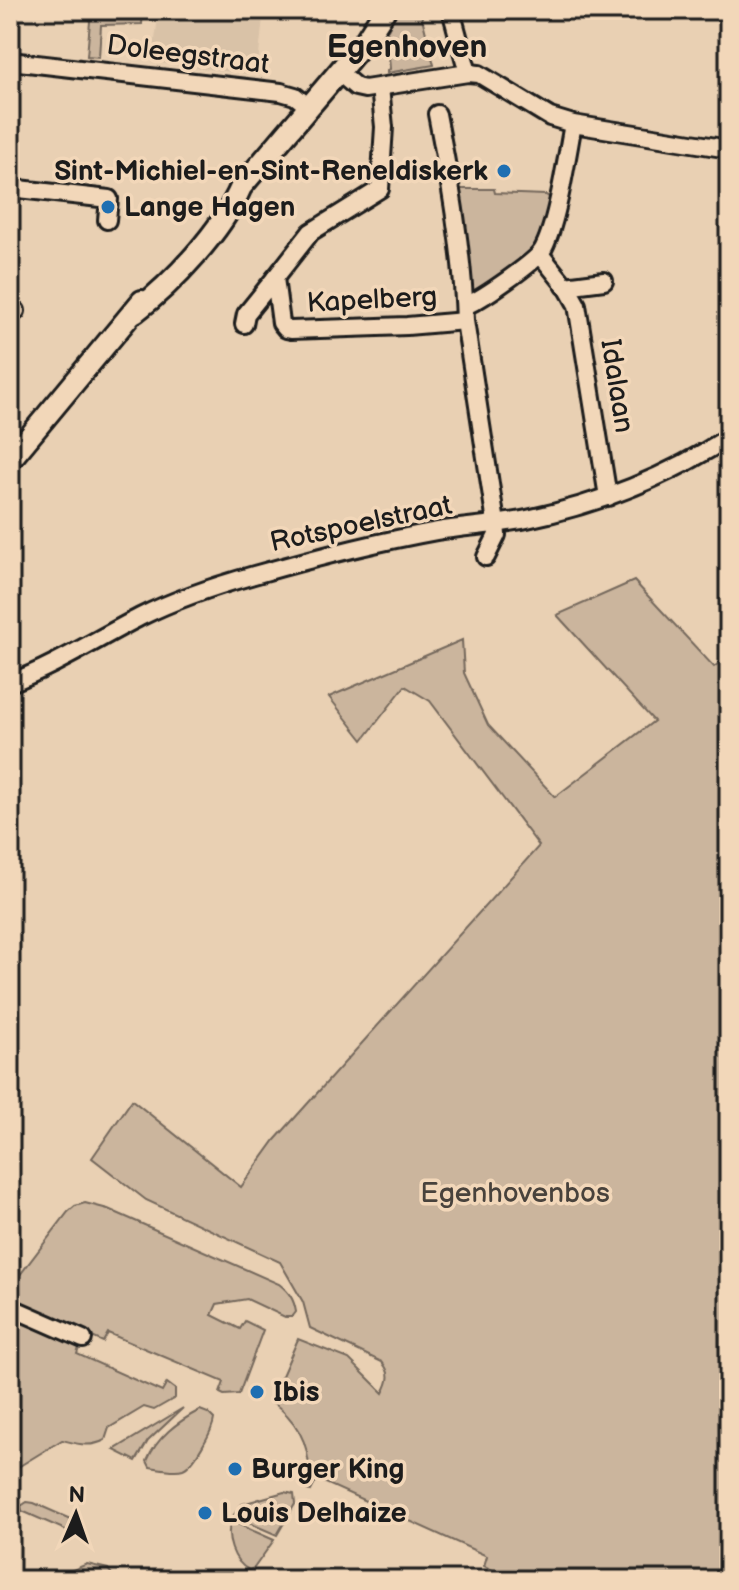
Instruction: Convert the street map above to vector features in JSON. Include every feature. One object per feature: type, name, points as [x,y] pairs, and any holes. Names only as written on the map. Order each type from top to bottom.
[{"type":"main road","points":[[10,460],[135,312],[153,299],[188,261],[241,187],[365,41],[385,10]]},
{"type":"street","points":[[451,10],[468,73]]},
{"type":"street","name":"Doleegstraat","points":[[10,61],[270,90],[290,94],[309,107]]},
{"type":"street","points":[[338,72],[358,88],[479,74],[550,117],[573,124],[729,149]]},
{"type":"street","name":"Kapelberg","points":[[244,324],[246,314],[311,232],[380,189],[384,127],[380,87]]},
{"type":"street","points":[[437,114],[496,523],[497,535],[486,557]]},
{"type":"street","points":[[466,313],[540,254],[551,229],[573,124]]},
{"type":"street","points":[[10,188],[109,199],[107,220]]},
{"type":"street","name":"Idalaan","points":[[540,254],[577,305],[608,497]]},
{"type":"street","name":"Kapelberg","points":[[275,278],[281,323],[291,330],[405,326],[466,313]]},
{"type":"street","points":[[565,286],[604,281]]},
{"type":"street","name":"Rotspoelstraat","points":[[10,683],[32,675],[143,616],[192,595],[251,575],[338,553],[439,531],[525,520],[608,497],[671,471],[729,437]]},
{"type":"street","points":[[10,1307],[83,1339]]},
{"type":"shaded area","points":[[159,10],[201,10],[263,17],[257,75],[152,62]]},
{"type":"green space","points":[[91,10],[143,10],[142,24],[101,25],[99,57],[87,56]]},
{"type":"green space","points":[[398,10],[420,10],[434,65],[387,73],[390,69],[387,31]]},
{"type":"green space","points":[[456,189],[494,189],[495,193],[546,195],[550,198],[538,247],[478,296],[468,293]]},
{"type":"green space","name":"Egenhovenbos","points":[[634,581],[714,667],[729,655],[729,1580],[499,1580],[495,1571],[484,1566],[487,1556],[317,1479],[311,1491],[307,1490],[309,1464],[303,1440],[290,1419],[271,1401],[298,1339],[349,1359],[383,1393],[388,1377],[385,1366],[310,1328],[303,1302],[280,1262],[146,1200],[92,1158],[132,1100],[241,1187],[275,1140],[539,846],[430,701],[405,686],[363,740],[329,697],[462,640],[464,673],[488,725],[555,797],[654,721],[557,615]]},
{"type":"green space","points":[[85,1203],[108,1209],[279,1284],[288,1293],[296,1312],[292,1317],[285,1317],[247,1299],[217,1304],[212,1315],[240,1329],[245,1321],[263,1330],[239,1394],[224,1395],[220,1393],[224,1382],[108,1333],[103,1342],[15,1302],[11,1297],[13,1284],[68,1212]]},
{"type":"green space","points":[[10,1317],[22,1319],[80,1345],[77,1354],[162,1392],[167,1383],[175,1389],[175,1398],[154,1410],[144,1407],[109,1428],[105,1440],[89,1445],[62,1440],[10,1472]]},
{"type":"green space","points":[[183,1408],[148,1441],[136,1461],[114,1450]]},
{"type":"green space","points":[[200,1410],[214,1419],[207,1439],[192,1461],[179,1470],[150,1467],[147,1461],[162,1437]]},
{"type":"green space","points":[[284,1492],[294,1494],[295,1504],[277,1535],[233,1516],[242,1504]]},
{"type":"green space","points":[[27,1502],[75,1521],[70,1532],[22,1511],[21,1506]]},
{"type":"green space","points":[[231,1521],[274,1540],[254,1568],[249,1570],[243,1566],[235,1555],[229,1534]]},
{"type":"green space","points":[[87,1564],[108,1569],[116,1580],[49,1580]]},
{"type":"place","name":"Sint-Michiel-en-Sint-Reneldiskerk","points":[[504,171]]},
{"type":"place","name":"Lange Hagen","points":[[108,207]]},
{"type":"place","name":"Ibis","points":[[257,1392]]},
{"type":"place","name":"Burger King","points":[[235,1469]]},
{"type":"place","name":"Louis Delhaize","points":[[205,1513]]},
{"type":"district","name":"Egenhoven","points":[[407,47]]}]
